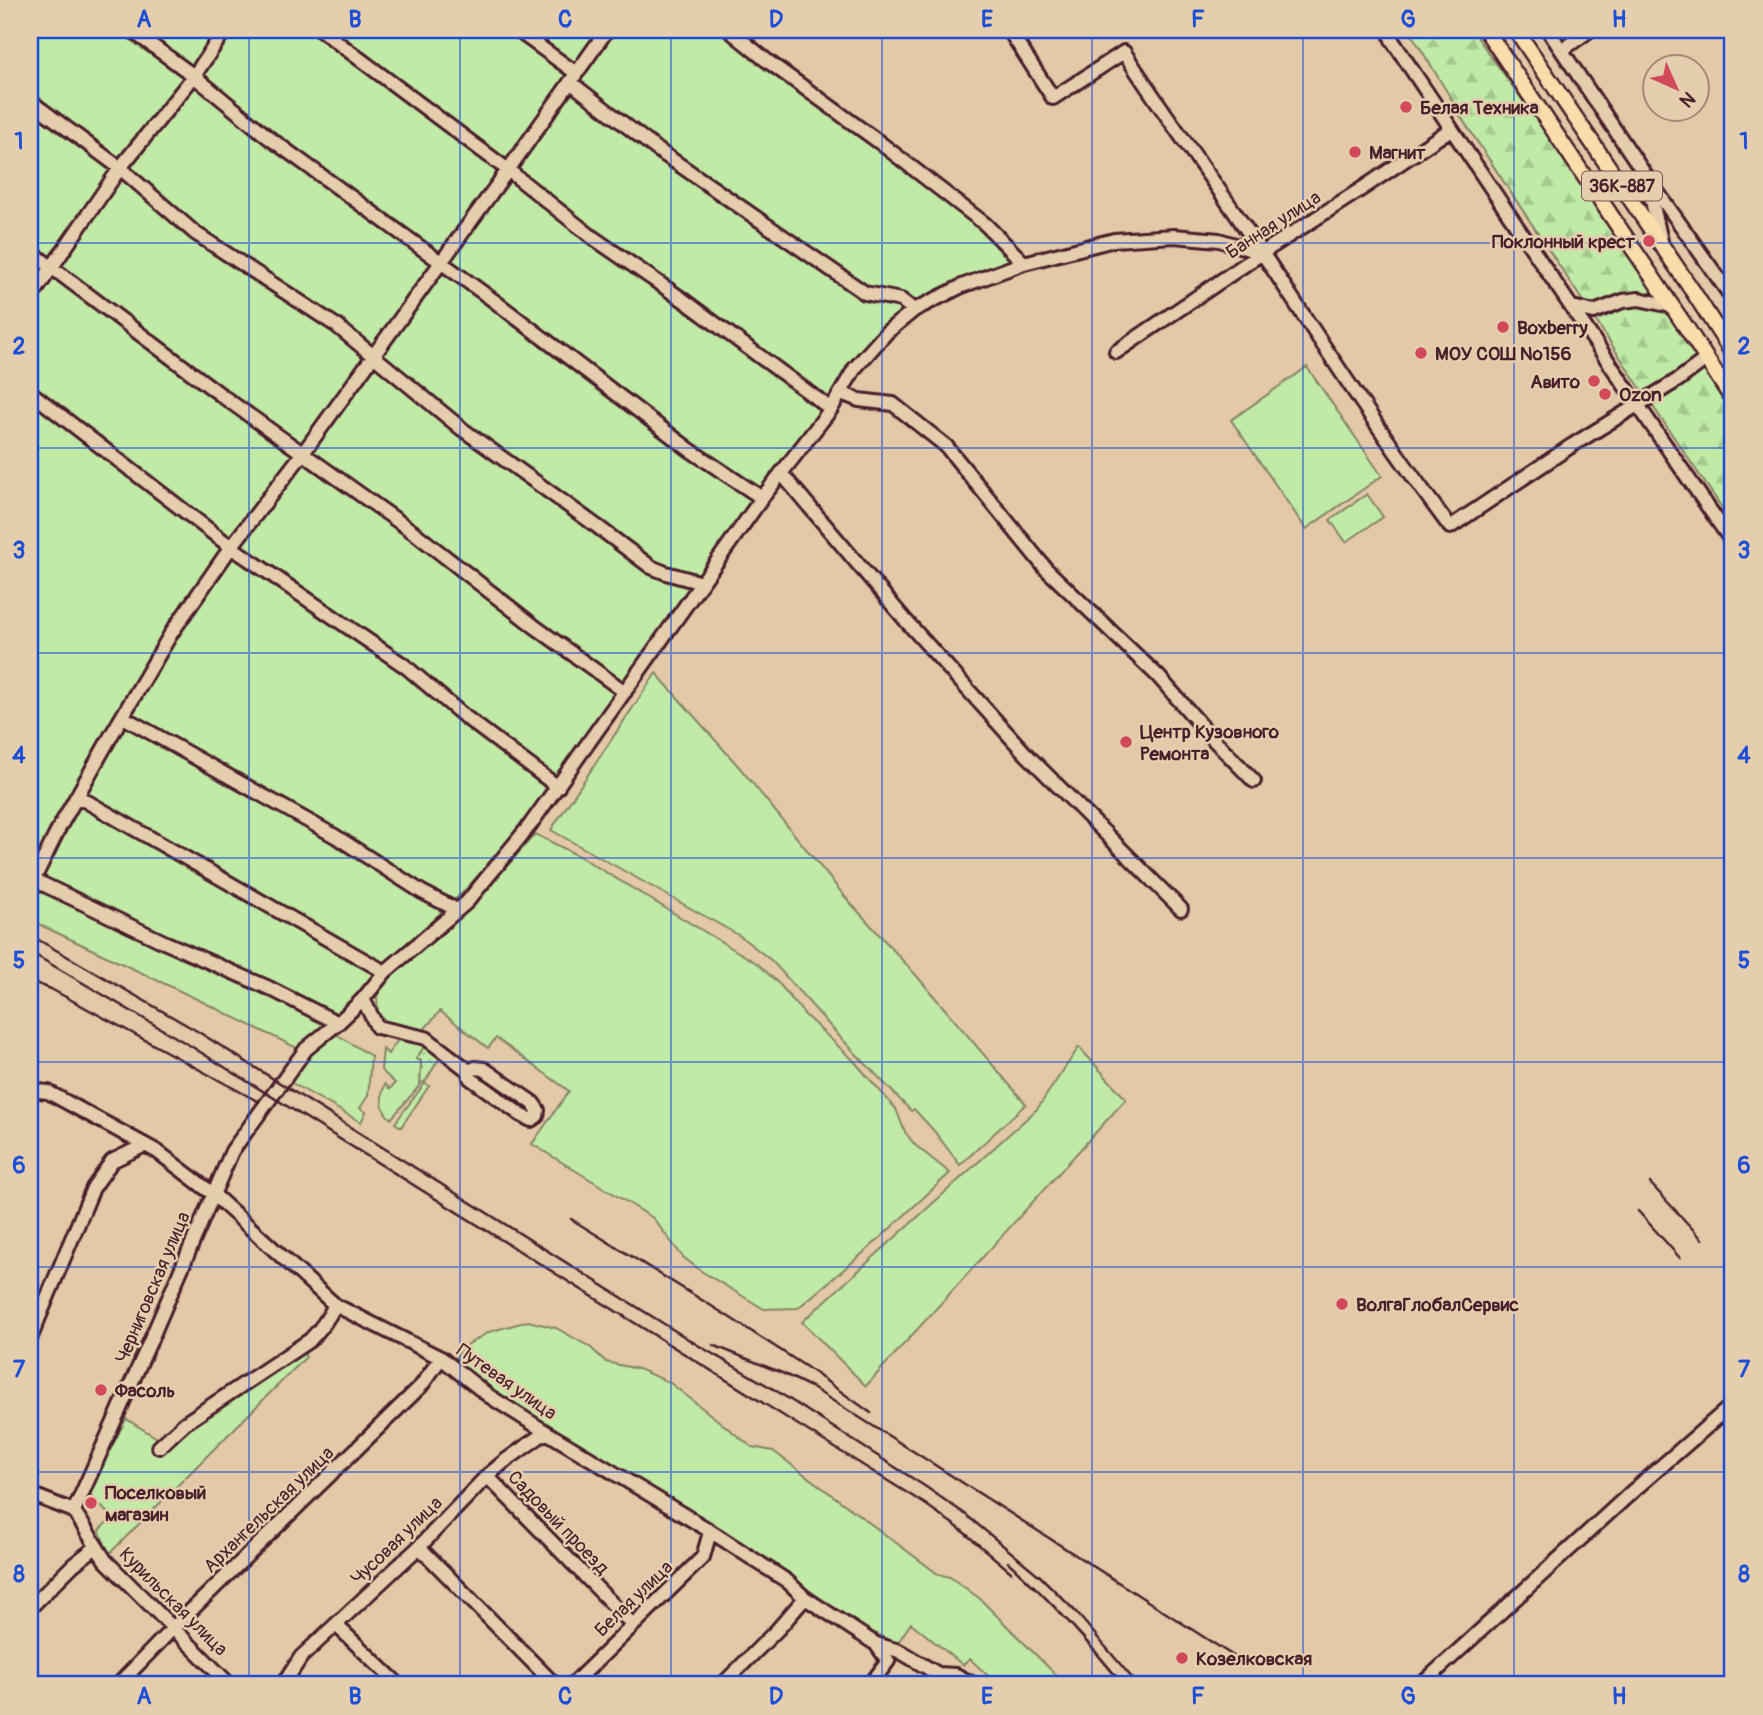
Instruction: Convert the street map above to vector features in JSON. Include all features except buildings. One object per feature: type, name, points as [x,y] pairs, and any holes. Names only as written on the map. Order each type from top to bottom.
[{"type":"main road","name":"36К-887","points":[[1486,30],[1733,400]]},
{"type":"main road","name":"36К-887","points":[[1516,30],[1731,345]]},
{"type":"main road","points":[[1706,359],[1731,345]]},
{"type":"street","points":[[131,30],[194,76],[268,137],[441,262],[690,450],[762,498]]},
{"type":"street","points":[[30,299],[120,168],[194,76],[225,30]]},
{"type":"street","points":[[321,30],[509,170],[592,237],[682,299],[831,409]]},
{"type":"street","points":[[517,30],[655,148],[865,293],[901,300],[914,310]]},
{"type":"street","points":[[338,1023],[32,878],[172,632],[231,547],[303,453],[509,170],[607,30]]},
{"type":"street","points":[[729,30],[765,60],[879,142],[985,224],[1024,263]]},
{"type":"street","points":[[1009,30],[1053,98],[1124,52],[1422,490],[1450,527],[1571,446],[1678,380],[1706,359]]},
{"type":"street","points":[[1389,30],[1392,40],[1451,129],[1637,406],[1733,543]]},
{"type":"street","points":[[1548,30],[1733,299]]},
{"type":"street","points":[[1562,50],[1590,30]]},
{"type":"street","points":[[30,101],[120,168],[195,233],[337,326],[462,429],[651,567],[702,583]]},
{"type":"street","name":"Банная улица","points":[[1116,352],[1451,129]]},
{"type":"street","points":[[1646,176],[1662,244]]},
{"type":"street","name":"Черниговская улица","points":[[74,1511],[232,1152],[306,1049],[363,999],[385,972],[467,902],[558,787],[762,498],[831,409],[855,368],[887,332],[914,310],[962,286],[1024,263],[1114,240],[1174,236],[1219,240],[1262,253]]},
{"type":"street","points":[[30,251],[225,398],[416,534],[534,626],[625,692]]},
{"type":"street","points":[[1572,307],[1594,312],[1623,301],[1639,299],[1671,306]]},
{"type":"street","points":[[30,392],[231,547],[405,666],[464,716],[558,787]]},
{"type":"street","points":[[841,393],[859,400],[893,404],[946,446],[1046,569],[1158,676],[1254,781]]},
{"type":"street","points":[[781,473],[908,622],[1025,753],[1181,909]]},
{"type":"street","points":[[123,717],[335,836],[422,892],[457,910]]},
{"type":"street","points":[[77,796],[385,972]]},
{"type":"street","points":[[363,999],[377,1027],[426,1038],[469,1071],[470,1078],[521,1115],[531,1120],[537,1116],[538,1110],[533,1103],[484,1069],[475,1068],[469,1071]]},
{"type":"street","name":"Путевая улица","points":[[30,1090],[48,1092],[158,1152],[213,1194],[335,1305],[441,1358],[489,1396],[787,1581],[805,1598],[876,1643],[899,1651],[937,1679],[956,1675],[975,1685]]},
{"type":"street","points":[[30,1339],[93,1188],[111,1161],[145,1145]]},
{"type":"street","points":[[159,1447],[185,1423],[310,1340],[335,1305]]},
{"type":"street","name":"Архангельская улица","points":[[118,1685],[421,1386],[441,1358]]},
{"type":"street","points":[[1420,1685],[1634,1490],[1733,1404]]},
{"type":"street","name":"Чусовая улица","points":[[283,1685],[300,1657],[419,1547],[487,1476],[546,1432]]},
{"type":"street","name":"Садовый проезд","points":[[487,1476],[633,1625]]},
{"type":"street","points":[[30,1493],[74,1511]]},
{"type":"street","name":"Курильская улица","points":[[74,1511],[105,1560],[230,1685]]},
{"type":"street","name":"Белая улица","points":[[572,1685],[703,1557],[710,1532]]},
{"type":"street","points":[[30,1608],[96,1547]]},
{"type":"street","points":[[419,1547],[555,1685]]},
{"type":"street","points":[[722,1685],[805,1598]]},
{"type":"street","points":[[336,1625],[399,1685]]},
{"type":"street","points":[[870,1685],[888,1661],[876,1643]]},
{"type":"green space","points":[[30,30],[725,30],[972,222],[1014,265],[910,306],[777,468],[697,576],[554,781],[494,858],[464,891],[374,975],[358,994],[296,1049],[30,920]]},
{"type":"green space","points":[[1409,30],[1472,30],[1671,306],[1733,402],[1733,524],[1455,108]]},
{"type":"green space","points":[[1307,367],[1382,476],[1306,529],[1231,420]]},
{"type":"green space","points":[[1367,494],[1383,517],[1346,542],[1330,520]]},
{"type":"green space","points":[[656,673],[740,768],[846,898],[1026,1104],[960,1165],[914,1109],[911,1111],[840,1037],[772,961],[740,936],[551,830]]},
{"type":"green space","points":[[535,834],[577,855],[758,964],[805,1015],[853,1060],[896,1109],[905,1132],[915,1145],[950,1173],[868,1249],[798,1308],[764,1309],[701,1271],[683,1257],[653,1218],[532,1144],[569,1091],[496,1038],[488,1048],[440,1011],[421,1033],[389,1023],[378,1014],[377,996],[386,981],[476,902]]},
{"type":"green space","points":[[336,1034],[371,1056],[368,1096],[360,1108],[366,1112],[361,1122],[290,1082],[310,1055]]},
{"type":"green space","points":[[401,1036],[425,1045],[416,1059],[421,1061],[420,1085],[391,1119],[383,1107],[382,1093],[385,1084],[390,1089],[395,1083],[381,1070],[383,1049],[388,1054]]},
{"type":"green space","points":[[425,1045],[440,1057],[425,1082],[420,1083],[421,1061],[416,1059]]},
{"type":"green space","points":[[1079,1047],[1126,1099],[866,1386],[802,1322],[1037,1109]]},
{"type":"green space","points":[[425,1083],[429,1086],[401,1127],[395,1123]]},
{"type":"green space","points":[[528,1321],[556,1328],[590,1347],[606,1362],[638,1369],[669,1382],[752,1447],[773,1451],[938,1574],[950,1577],[979,1598],[1057,1676],[1047,1685],[998,1685],[970,1659],[963,1665],[911,1623],[897,1644],[860,1626],[789,1576],[451,1363],[467,1345],[489,1332]]},
{"type":"green space","points":[[303,1352],[306,1357],[109,1554],[99,1530],[112,1518],[88,1492],[126,1419],[159,1439],[219,1406]]},
{"type":"railway","points":[[30,935],[197,1031],[696,1344],[775,1390],[926,1487],[965,1514],[1040,1576],[1076,1612],[1138,1685]]},
{"type":"railway","points":[[30,952],[189,1045],[925,1504],[1011,1572]]},
{"type":"railway","points":[[30,981],[51,989],[259,1102]]},
{"type":"railway","points":[[1650,1183],[1702,1239]]},
{"type":"railway","points":[[1638,1211],[1680,1258]]},
{"type":"railway","points":[[571,1219],[805,1366],[871,1413]]},
{"type":"railway","points":[[713,1345],[811,1387],[1235,1657]]},
{"type":"railway","points":[[1008,1562],[1068,1621],[1123,1685]]},
{"type":"place","name":"Белая Техника","points":[[1406,107]]},
{"type":"place","name":"Магнит","points":[[1355,152]]},
{"type":"place","name":"Поклонный крест","points":[[1649,241]]},
{"type":"place","name":"Boxberry","points":[[1503,327]]},
{"type":"place","name":"МОУ СОШ №156","points":[[1421,353]]},
{"type":"place","name":"Авито","points":[[1594,381]]},
{"type":"place","name":"Ozon","points":[[1605,394]]},
{"type":"place","name":"Центр Кузовного Ремонта","points":[[1126,742]]},
{"type":"place","name":"ВолгаГлобалСервис","points":[[1342,1304]]},
{"type":"place","name":"Фасоль","points":[[101,1390]]},
{"type":"place","name":"Поселковый магазин","points":[[91,1503]]},
{"type":"place","name":"Козелковская","points":[[1182,1658]]}]
